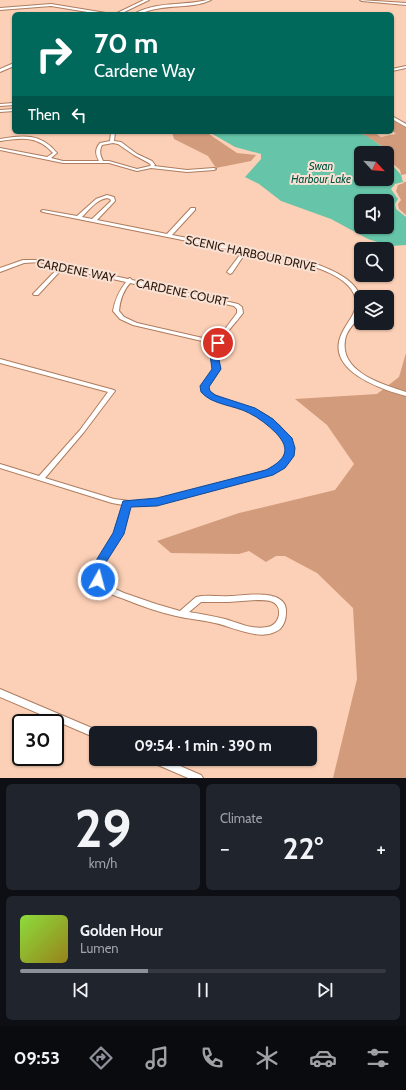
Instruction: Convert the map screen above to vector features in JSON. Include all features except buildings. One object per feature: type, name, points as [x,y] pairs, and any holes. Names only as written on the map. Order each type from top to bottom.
[{"type":"street","points":[[121,12],[147,0]]},
{"type":"street","points":[[141,12],[149,9],[170,8],[210,0]]},
{"type":"street","points":[[362,0],[406,4]]},
{"type":"street","points":[[0,9],[43,5],[75,8],[96,12]]},
{"type":"street","points":[[75,8],[81,12]]},
{"type":"street","points":[[0,71],[12,65]]},
{"type":"street","points":[[394,70],[406,67]]},
{"type":"street","points":[[0,105],[12,104]]},
{"type":"street","points":[[0,111],[12,110]]},
{"type":"street","points":[[394,118],[406,126]]},
{"type":"street","points":[[112,141],[113,134]]},
{"type":"street","points":[[0,140],[26,137],[33,138],[44,144],[55,153],[48,159]]},
{"type":"street","points":[[101,161],[98,156],[98,149],[101,144],[112,141],[122,143],[132,153],[151,162],[153,165],[151,167]]},
{"type":"street","points":[[0,149],[71,163],[101,161],[116,163],[137,170],[151,167],[187,171],[214,170]]},
{"type":"street","points":[[78,218],[99,198],[106,196],[112,198],[113,201],[93,221]]},
{"type":"street","points":[[168,236],[193,209]]},
{"type":"street","name":"SCENIC HARBOUR DRIVE","points":[[43,211],[318,266],[336,274],[348,282],[357,295],[359,306],[357,313],[343,336],[342,350],[345,360],[352,368],[366,379],[406,394]]},
{"type":"street","points":[[230,272],[245,251]]},
{"type":"street","name":"CARDENE WAY","points":[[0,270],[23,262],[33,261],[130,280]]},
{"type":"street","points":[[36,294],[62,266]]},
{"type":"street","name":"CARDENE COURT","points":[[130,280],[236,305],[240,308],[240,313],[218,343],[135,324],[122,318],[116,311],[121,292],[130,280]]},
{"type":"street","points":[[0,466],[108,500],[127,504],[157,502],[270,472],[282,466],[289,456],[290,448],[288,440],[270,421],[252,410],[212,397],[206,392],[205,386],[217,369],[214,355],[218,343]]},
{"type":"street","points":[[0,361],[112,391],[82,431],[41,478]]},
{"type":"street","points":[[127,504],[118,534],[98,567],[98,580],[106,588],[172,612],[182,614],[222,621],[252,631],[270,630],[279,625],[283,614],[282,608],[274,599],[256,596],[233,599],[199,599],[182,614]]},
{"type":"street","points":[[0,693],[89,731]]},
{"type":"street","points":[[170,766],[198,778]]},
{"type":"shaded area","points":[[394,121],[406,128],[406,174],[401,175],[400,170],[394,165],[394,146],[382,146],[362,134],[377,134],[381,137],[396,134],[394,132]]},
{"type":"shaded area","points":[[173,134],[209,134],[237,153],[256,155],[251,161],[216,168],[208,156],[174,139]]},
{"type":"shaded area","points":[[403,182],[406,182],[406,215],[399,209],[398,204],[401,200],[396,191],[398,185],[404,183]]},
{"type":"shaded area","points":[[406,353],[406,778],[333,778],[357,679],[353,608],[317,573],[285,556],[276,556],[266,562],[249,551],[239,554],[171,553],[157,541],[239,513],[335,490],[354,464],[327,425],[295,399],[377,394],[399,377]]},
{"type":"water","name":"Swan Harbour Lake","points":[[212,134],[362,134],[368,137],[382,146],[354,146],[354,186],[393,186],[391,189],[398,199],[395,204],[396,209],[406,217],[406,245],[394,246],[394,242],[377,242],[359,234],[394,234],[394,194],[354,194],[354,231],[331,219],[281,201],[259,184],[245,177],[261,159],[261,154],[235,147]]},
{"type":"water","name":"Swan Harbour Lake","points":[[394,167],[401,175],[403,182],[394,185]]},
{"type":"route","points":[[98,580],[97,572],[100,561],[118,534],[127,504],[157,502],[270,472],[276,470],[286,462],[290,452],[290,444],[286,437],[270,421],[252,410],[212,397],[206,392],[205,386],[217,369],[214,355],[218,343]]}]
